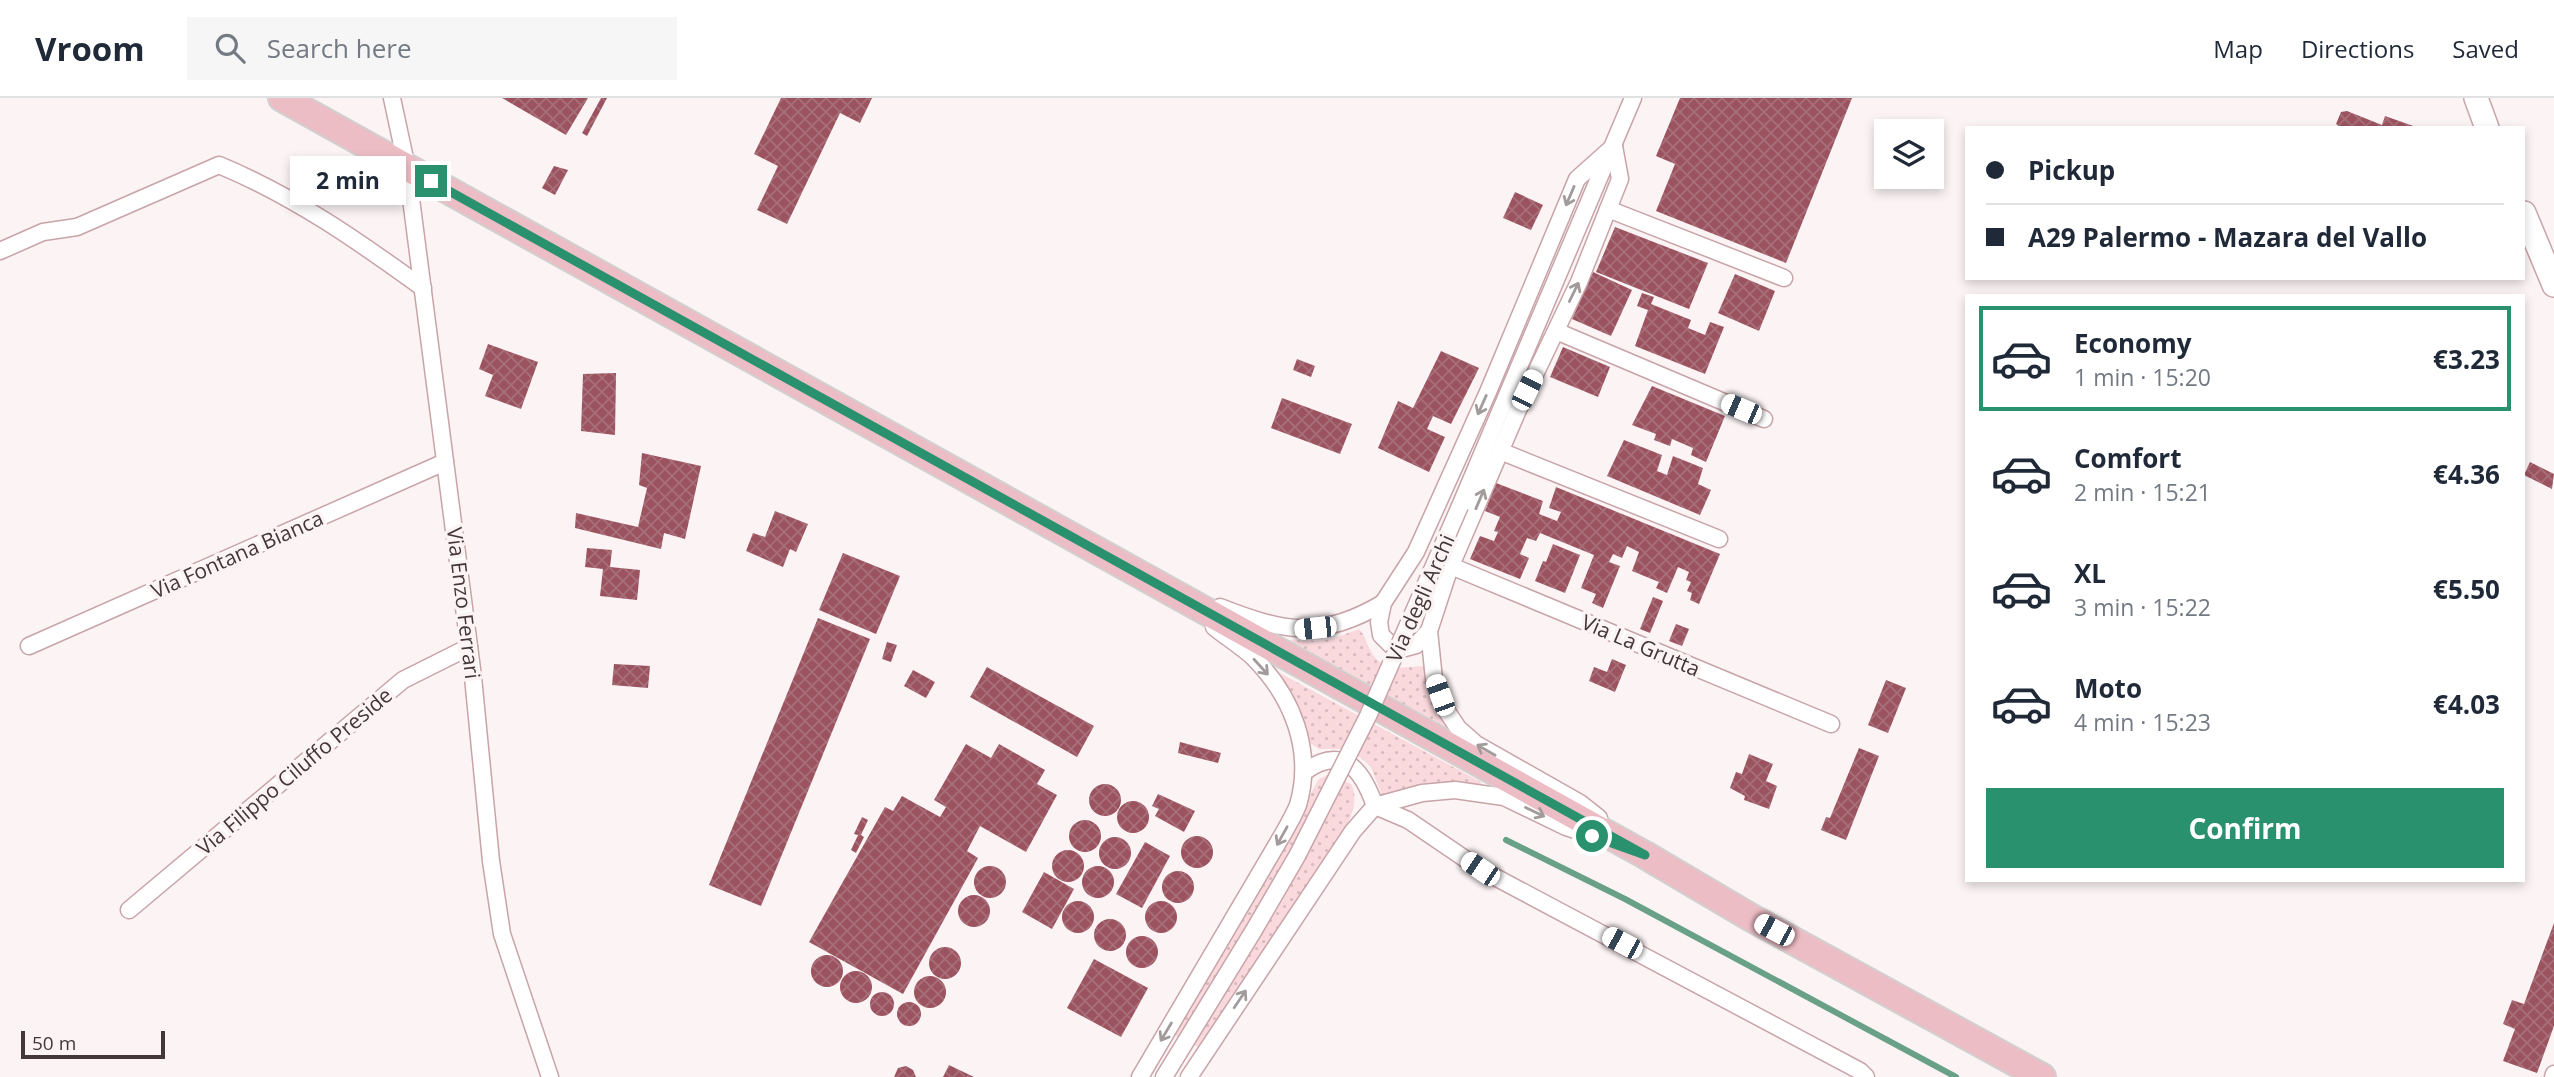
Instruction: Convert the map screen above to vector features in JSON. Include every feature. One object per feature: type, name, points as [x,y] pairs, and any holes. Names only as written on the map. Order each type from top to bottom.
[{"type":"main road","points":[[282,98],[1645,855],[1749,917],[2042,1077]]},
{"type":"main road","points":[[2476,98],[2486,126]]},
{"type":"main road","points":[[2525,215],[2554,285]]},
{"type":"street","name":"Via Enzo Ferrari","points":[[392,98],[407,168],[423,288],[502,934],[550,1077]]},
{"type":"street","name":"Via degli Archi","points":[[1164,1077],[1297,856],[1368,716],[1633,98]]},
{"type":"street","points":[[1614,146],[1620,179],[1579,282],[1500,451],[1451,566],[1429,631],[1416,645],[1405,649],[1391,645],[1381,635],[1379,622],[1383,603],[1421,540],[1488,392],[1577,179],[1614,146]]},
{"type":"street","points":[[0,251],[43,232],[77,227],[219,165],[283,194],[351,237],[423,288]]},
{"type":"street","points":[[1608,208],[1784,278]]},
{"type":"street","points":[[1556,331],[1764,419]]},
{"type":"street","points":[[1500,451],[1718,539]]},
{"type":"street","name":"Via Fontana Bianca","points":[[29,646],[445,463]]},
{"type":"street","name":"Via La Grutta","points":[[1451,566],[1831,724]]},
{"type":"street","points":[[1150,580],[1261,623],[1295,630],[1334,626],[1364,615],[1383,603]]},
{"type":"street","points":[[1140,1077],[1297,808],[1304,772],[1299,729],[1283,694],[1267,672],[1251,655],[1150,580]]},
{"type":"street","points":[[1429,631],[1434,679],[1446,710],[1458,728],[1476,744],[1580,803],[1645,855]]},
{"type":"street","name":"Via Filippo Ciluffo Preside","points":[[129,910],[403,680],[469,647]]},
{"type":"street","points":[[1304,772],[1319,762],[1332,760],[1349,765],[1360,772],[1375,806],[1408,820],[1480,869],[1848,1064],[1866,1077]]},
{"type":"street","points":[[1189,1077],[1353,831],[1375,806],[1422,793],[1455,790],[1504,797],[1566,827],[1645,855]]},
{"type":"shaded area","points":[[1359,629],[1372,653],[1382,664],[1401,668],[1425,667],[1436,705],[1458,738],[1280,640],[1332,639]]},
{"type":"shaded area","points":[[1278,672],[1481,782],[1483,787],[1388,797],[1382,795],[1371,767],[1360,757],[1344,749],[1319,749],[1309,742],[1298,707]]},
{"type":"shaded area","points":[[1329,774],[1351,784],[1354,791],[1353,810],[1341,836],[1202,1049],[1172,1034],[1278,856],[1318,780]]},
{"type":"building","points":[[502,98],[588,98],[566,135]]},
{"type":"building","points":[[601,98],[607,98],[587,136],[582,133]]},
{"type":"building","points":[[781,98],[872,98],[860,123],[840,113],[787,224],[757,210],[778,166],[754,154]]},
{"type":"building","points":[[1680,98],[1852,98],[1786,263],[1656,211],[1675,164],[1656,156]]},
{"type":"building","points":[[2347,111],[2382,125],[2385,116],[2413,126],[2338,126],[2336,124],[2341,112]]},
{"type":"building","points":[[554,166],[568,170],[555,195],[542,188]]},
{"type":"building","points":[[1515,192],[1543,205],[1531,230],[1503,218]]},
{"type":"building","points":[[1615,227],[1708,263],[1689,309],[1596,272]]},
{"type":"building","points":[[1593,272],[1632,290],[1611,336],[1572,319]]},
{"type":"building","points":[[1735,274],[1775,291],[1759,331],[1718,313]]},
{"type":"building","points":[[1642,293],[1654,297],[1651,304],[1691,320],[1688,328],[1705,335],[1710,322],[1724,327],[1705,374],[1635,346],[1648,310],[1637,306]]},
{"type":"building","points":[[488,344],[538,362],[521,409],[485,396],[493,375],[479,369]]},
{"type":"building","points":[[1563,347],[1610,367],[1598,397],[1550,377]]},
{"type":"building","points":[[1441,351],[1479,368],[1451,424],[1433,416],[1427,429],[1445,437],[1429,472],[1378,448],[1398,401],[1413,408]]},
{"type":"building","points":[[1297,359],[1315,366],[1311,377],[1293,370]]},
{"type":"building","points":[[616,373],[615,435],[581,431],[583,374]]},
{"type":"building","points":[[1652,386],[1725,416],[1706,462],[1691,455],[1693,448],[1672,439],[1670,446],[1654,440],[1656,434],[1632,425]]},
{"type":"building","points":[[1282,398],[1352,424],[1340,454],[1271,428]]},
{"type":"building","points":[[1624,440],[1662,455],[1657,471],[1667,475],[1673,456],[1703,468],[1698,484],[1711,490],[1700,515],[1607,476]]},
{"type":"building","points":[[642,453],[701,466],[685,539],[664,533],[661,549],[575,528],[576,513],[638,527],[647,488],[639,485]]},
{"type":"building","points":[[2530,462],[2554,474],[2552,489],[2525,476]]},
{"type":"building","points":[[1496,483],[1543,501],[1539,514],[1557,521],[1561,512],[1549,508],[1556,487],[1720,554],[1699,604],[1690,600],[1692,593],[1687,591],[1691,582],[1686,580],[1689,572],[1678,567],[1667,593],[1656,588],[1659,582],[1632,571],[1639,552],[1627,546],[1622,558],[1613,554],[1609,562],[1620,566],[1603,608],[1592,603],[1596,594],[1581,588],[1594,555],[1540,533],[1536,541],[1527,538],[1520,554],[1529,558],[1520,579],[1470,559],[1480,536],[1494,541],[1498,532],[1494,531],[1500,517],[1485,511]]},
{"type":"building","points":[[775,511],[808,524],[796,552],[790,549],[783,567],[746,551],[753,533],[765,537]]},
{"type":"building","points":[[1553,544],[1580,555],[1565,593],[1535,581]]},
{"type":"building","points":[[587,548],[612,550],[610,567],[640,570],[637,600],[600,596],[603,569],[585,567]]},
{"type":"building","points":[[843,553],[900,576],[876,634],[819,610]]},
{"type":"building","points":[[1653,597],[1663,601],[1650,633],[1640,629]]},
{"type":"building","points":[[818,618],[870,639],[761,906],[709,885]]},
{"type":"building","points":[[1676,624],[1689,629],[1682,646],[1669,641]]},
{"type":"building","points":[[887,642],[897,645],[891,662],[882,659]]},
{"type":"building","points":[[1612,659],[1626,665],[1615,692],[1589,681],[1594,667],[1607,672]]},
{"type":"building","points":[[614,664],[650,666],[648,688],[612,685]]},
{"type":"building","points":[[987,667],[1094,726],[1077,757],[970,697]]},
{"type":"building","points":[[913,670],[935,682],[926,698],[904,686]]},
{"type":"building","points":[[1886,680],[1906,688],[1888,733],[1868,725]]},
{"type":"building","points":[[1180,742],[1221,753],[1218,763],[1178,753]]},
{"type":"building","points":[[966,744],[991,758],[999,744],[1045,770],[1037,784],[1057,795],[1026,852],[980,826],[967,851],[978,858],[903,994],[809,942],[885,807],[893,811],[902,796],[940,817],[946,807],[934,800]]},
{"type":"building","points":[[1859,748],[1879,756],[1846,840],[1821,830],[1826,817],[1830,818]]},
{"type":"building","points":[[1749,754],[1773,764],[1766,781],[1777,786],[1769,809],[1744,800],[1745,796],[1730,788],[1736,772],[1742,774]]},
{"type":"building","points":[[1105,784],[1116,789],[1121,800],[1116,811],[1105,816],[1094,811],[1089,800],[1094,789]]},
{"type":"building","points":[[1158,794],[1195,811],[1184,832],[1155,816],[1159,809],[1152,806]]},
{"type":"building","points":[[1133,801],[1144,806],[1149,817],[1144,828],[1133,833],[1122,828],[1117,817],[1122,806]]},
{"type":"building","points":[[862,817],[868,820],[856,853],[851,850],[858,835],[854,834]]},
{"type":"building","points":[[1085,820],[1096,825],[1101,836],[1096,847],[1085,852],[1074,847],[1069,836],[1074,825]]},
{"type":"building","points":[[1197,836],[1208,841],[1213,852],[1208,863],[1197,868],[1186,863],[1181,852],[1186,841]]},
{"type":"building","points":[[1115,837],[1126,842],[1131,853],[1126,864],[1115,869],[1104,864],[1099,853],[1104,842]]},
{"type":"building","points":[[1145,842],[1170,856],[1142,908],[1116,894]]},
{"type":"building","points":[[1068,850],[1079,855],[1084,866],[1079,877],[1068,882],[1057,877],[1052,866],[1057,855]]},
{"type":"building","points":[[990,866],[1001,871],[1006,882],[1001,893],[990,898],[979,893],[974,882],[979,871]]},
{"type":"building","points":[[1098,866],[1109,871],[1114,882],[1109,893],[1098,898],[1087,893],[1082,882],[1087,871]]},
{"type":"building","points":[[1178,871],[1189,876],[1194,887],[1189,898],[1178,903],[1167,898],[1162,887],[1167,876]]},
{"type":"building","points":[[1044,872],[1074,889],[1052,929],[1022,912]]},
{"type":"building","points":[[974,895],[985,900],[990,911],[985,922],[974,927],[963,922],[958,911],[963,900]]},
{"type":"building","points":[[1078,901],[1089,906],[1094,917],[1089,928],[1078,933],[1067,928],[1062,917],[1067,906]]},
{"type":"building","points":[[1161,901],[1172,906],[1177,917],[1172,928],[1161,933],[1150,928],[1145,917],[1150,906]]},
{"type":"building","points":[[1110,919],[1121,924],[1126,935],[1121,946],[1110,951],[1099,946],[1094,935],[1099,924]]},
{"type":"building","points":[[2554,923],[2554,1026],[2537,1073],[2503,1061],[2515,1029],[2503,1024],[2512,1000],[2524,1004]]},
{"type":"building","points":[[1142,936],[1153,941],[1158,952],[1153,963],[1142,968],[1131,963],[1126,952],[1131,941]]},
{"type":"building","points":[[945,947],[956,952],[961,963],[956,974],[945,979],[934,974],[929,963],[934,952]]},
{"type":"building","points":[[827,955],[838,960],[843,971],[838,982],[827,987],[816,982],[811,971],[816,960]]},
{"type":"building","points":[[1094,959],[1148,988],[1121,1037],[1067,1008]]},
{"type":"building","points":[[856,971],[867,976],[872,987],[867,998],[856,1003],[845,998],[840,987],[845,976]]},
{"type":"building","points":[[930,976],[941,981],[946,992],[941,1003],[930,1008],[919,1003],[914,992],[919,981]]},
{"type":"building","points":[[882,992],[890,996],[894,1004],[890,1012],[882,1016],[874,1012],[870,1004],[874,996]]},
{"type":"building","points":[[909,1002],[917,1006],[921,1014],[917,1022],[909,1026],[901,1022],[897,1014],[901,1006]]},
{"type":"building","points":[[949,1065],[974,1077],[943,1077]]},
{"type":"building","points":[[906,1066],[913,1070],[916,1077],[894,1077],[898,1068]]},
{"type":"waterway","points":[[1506,840],[1625,899],[1956,1077]]},
{"type":"route","points":[[431,181],[1645,855],[1592,836]]}]
